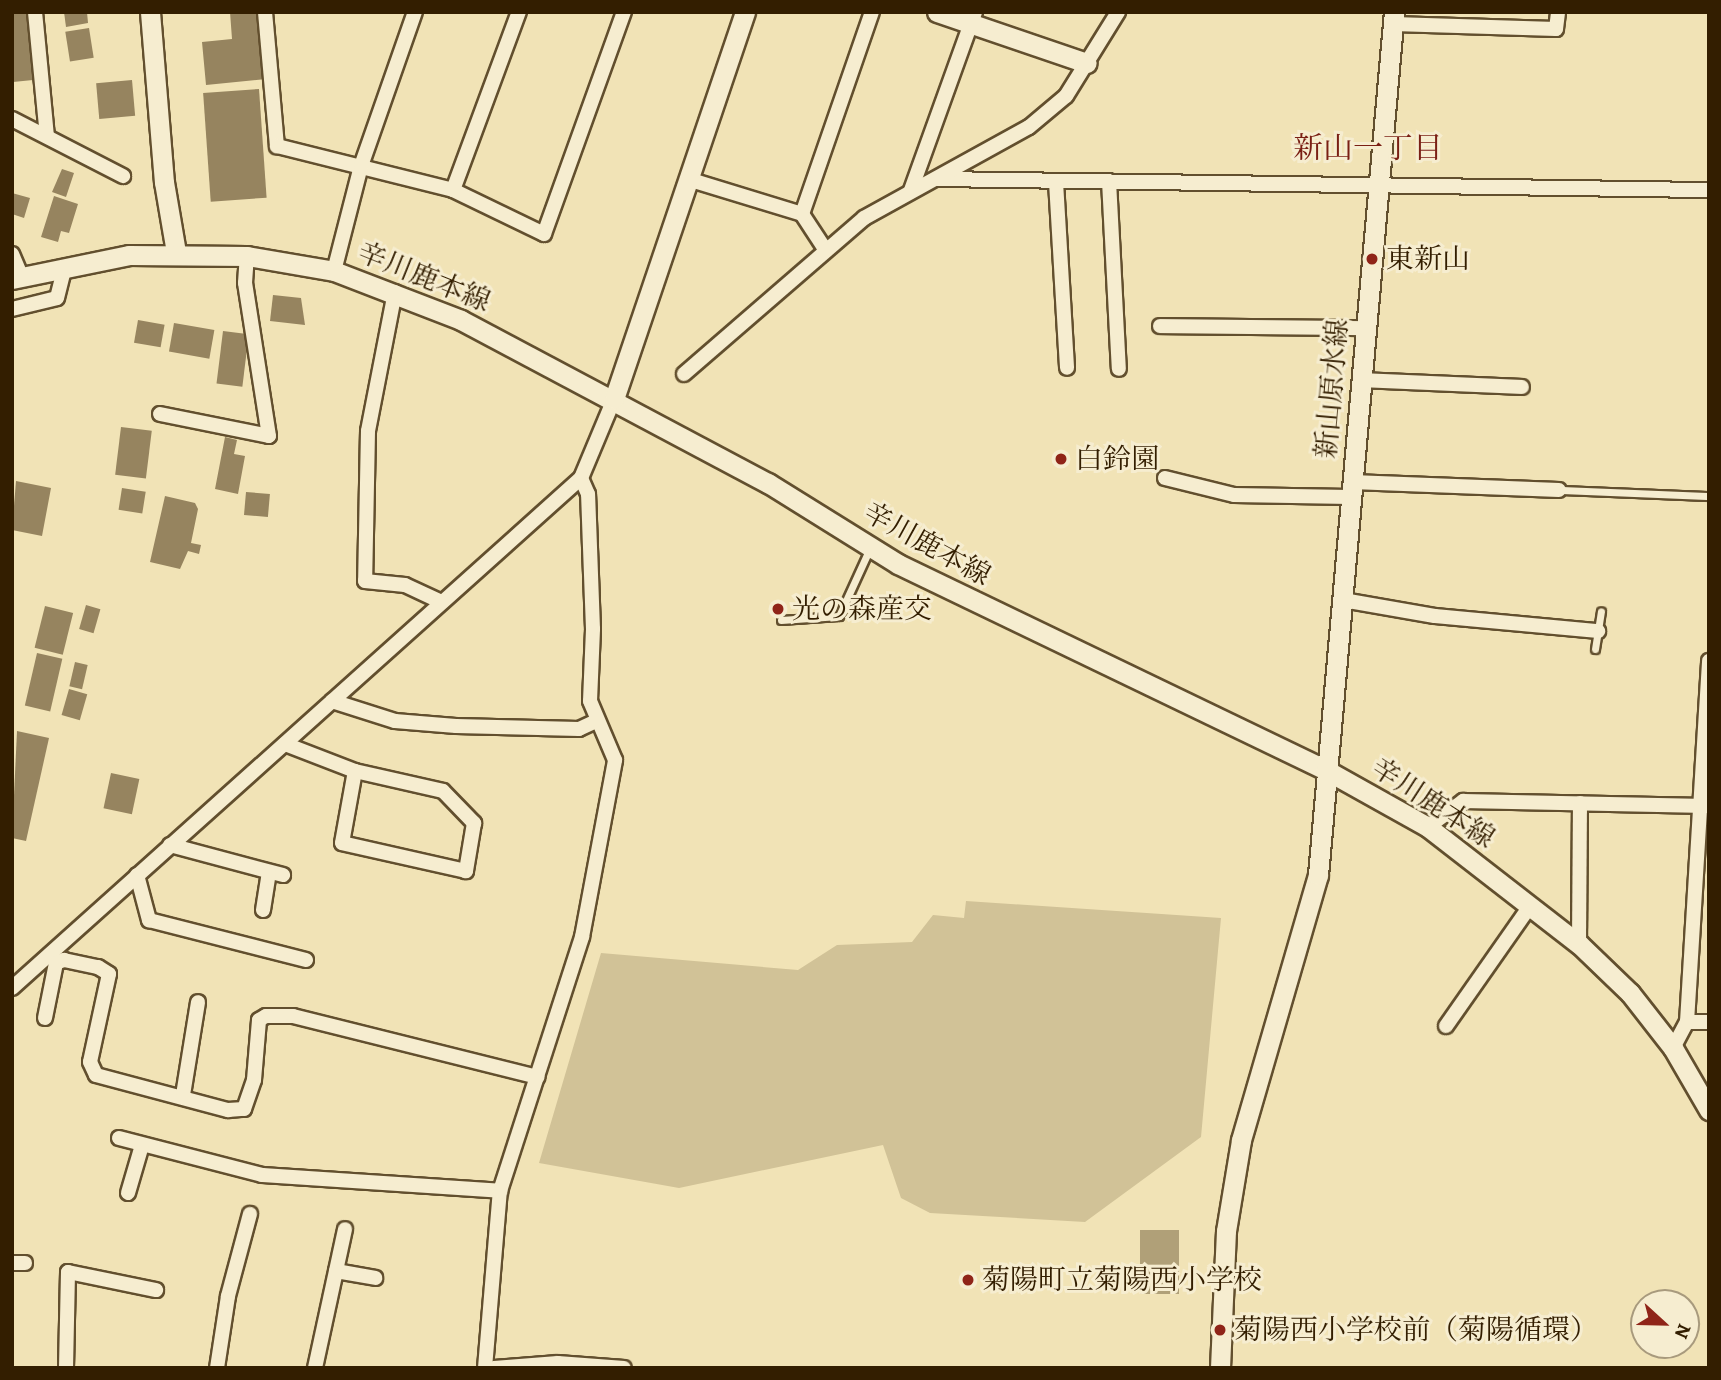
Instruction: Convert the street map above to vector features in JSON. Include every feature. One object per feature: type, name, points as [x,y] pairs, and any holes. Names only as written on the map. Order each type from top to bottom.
[{"type":"main road","points":[[150,12],[164,181],[176,253]]},
{"type":"main road","points":[[614,399],[691,180],[746,12]]},
{"type":"main road","points":[[937,12],[973,18],[1087,63]]},
{"type":"main road","name":"新山原水線","points":[[1220,1368],[1226,1231],[1241,1140],[1318,875],[1394,18]]},
{"type":"main road","name":"辛川鹿本線","points":[[17,278],[65,267],[176,253],[247,256],[334,271],[395,292],[614,399],[870,548],[1116,673],[1326,770],[1428,827],[1579,944],[1630,993],[1700,1080],[1709,1110]]},
{"type":"street","points":[[35,12],[47,136]]},
{"type":"street","points":[[265,12],[277,146],[453,190],[544,234],[624,12]]},
{"type":"street","points":[[334,271],[362,166],[415,12]]},
{"type":"street","points":[[453,190],[519,12]]},
{"type":"street","points":[[802,214],[872,12]]},
{"type":"street","points":[[684,374],[825,249],[911,190],[1029,127],[1066,96],[1118,12]]},
{"type":"street","points":[[1394,18],[1556,29],[1558,12]]},
{"type":"street","points":[[911,190],[973,18]]},
{"type":"street","points":[[12,119],[123,176]]},
{"type":"street","points":[[936,179],[1378,183],[1709,190]]},
{"type":"street","points":[[691,180],[802,214],[825,249]]},
{"type":"street","points":[[1109,181],[1119,369]]},
{"type":"street","points":[[1056,182],[1067,368]]},
{"type":"street","points":[[12,254],[17,278]]},
{"type":"street","points":[[160,414],[269,436],[245,283],[247,256]]},
{"type":"street","points":[[12,309],[57,298],[65,267]]},
{"type":"street","points":[[395,292],[368,431],[365,581],[405,585],[441,602]]},
{"type":"street","points":[[1160,326],[1366,328]]},
{"type":"street","points":[[1361,380],[1522,387]]},
{"type":"street","points":[[12,988],[581,478],[614,399]]},
{"type":"street","points":[[485,1368],[500,1191],[582,937],[615,760],[596,721],[590,701],[588,494],[581,478]]},
{"type":"street","points":[[1165,478],[1234,495],[1351,489],[1559,490]]},
{"type":"street","points":[[1343,600],[1435,616],[1598,631]]},
{"type":"street","points":[[1673,1048],[1687,1022],[1704,806],[1709,662]]},
{"type":"street","points":[[332,701],[395,721],[456,726],[579,729],[596,721]]},
{"type":"street","points":[[285,744],[355,771],[443,791],[474,823],[466,871],[342,843],[355,771]]},
{"type":"street","points":[[1428,827],[1463,801],[1704,806]]},
{"type":"street","points":[[1579,944],[1580,803]]},
{"type":"street","points":[[170,845],[276,874],[263,909]]},
{"type":"street","points":[[137,875],[149,920],[306,960]]},
{"type":"street","points":[[1446,1026],[1530,906]]},
{"type":"street","points":[[1693,921],[1709,921]]},
{"type":"street","points":[[45,1018],[56,963],[64,960],[98,967],[109,974],[90,1062],[96,1075],[183,1095],[228,1110],[244,1109],[254,1080],[259,1020],[266,1016],[293,1016],[537,1077]]},
{"type":"street","points":[[183,1095],[198,1002]]},
{"type":"street","points":[[1687,1022],[1709,1022]]},
{"type":"street","points":[[119,1138],[262,1175],[500,1191]]},
{"type":"street","points":[[128,1193],[142,1145]]},
{"type":"street","points":[[218,1368],[228,1296],[250,1214]]},
{"type":"street","points":[[315,1368],[345,1228]]},
{"type":"street","points":[[335,1271],[375,1278]]},
{"type":"street","points":[[66,1368],[68,1272],[156,1290]]},
{"type":"street","points":[[494,1368],[558,1363],[624,1368]]},
{"type":"lane","points":[[1559,490],[1709,496]]},
{"type":"lane","points":[[781,620],[839,616],[870,548]]},
{"type":"lane","points":[[1595,649],[1601,611]]},
{"type":"shaded area","points":[[966,901],[1221,918],[1201,1137],[1085,1222],[930,1213],[901,1198],[883,1145],[679,1188],[539,1163],[601,953],[798,970],[837,945],[912,942],[933,915],[964,918]]},
{"type":"shaded area","points":[[1140,1230],[1179,1230],[1179,1294],[1140,1294]]},
{"type":"building","points":[[12,12],[27,12],[33,80],[13,82]]},
{"type":"building","points":[[64,12],[87,12],[88,23],[66,27]]},
{"type":"building","points":[[230,12],[260,12],[266,79],[206,85],[202,42],[232,39]]},
{"type":"building","points":[[89,28],[94,58],[70,61],[65,32]]},
{"type":"building","points":[[132,80],[135,116],[99,119],[96,83]]},
{"type":"building","points":[[259,89],[267,198],[211,202],[203,93]]},
{"type":"building","points":[[62,169],[74,173],[66,197],[52,192]]},
{"type":"building","points":[[12,193],[30,198],[24,218],[12,214]]},
{"type":"building","points":[[54,196],[78,204],[69,233],[61,231],[58,242],[41,237]]},
{"type":"building","points":[[273,295],[301,298],[305,325],[270,321]]},
{"type":"building","points":[[138,320],[165,325],[161,347],[134,343]]},
{"type":"building","points":[[174,323],[214,330],[209,359],[169,352]]},
{"type":"building","points":[[223,331],[249,334],[242,387],[217,384]]},
{"type":"building","points":[[121,427],[152,431],[146,478],[115,475]]},
{"type":"building","points":[[225,437],[237,440],[234,454],[245,456],[238,494],[215,489]]},
{"type":"building","points":[[16,481],[51,488],[42,536],[12,530]]},
{"type":"building","points":[[122,488],[146,492],[142,513],[119,510]]},
{"type":"building","points":[[246,492],[270,494],[268,517],[244,515]]},
{"type":"building","points":[[165,496],[195,503],[198,509],[191,543],[201,545],[199,554],[188,551],[180,569],[150,562]]},
{"type":"building","points":[[86,605],[100,609],[94,633],[79,629]]},
{"type":"building","points":[[45,606],[73,613],[63,655],[35,648]]},
{"type":"building","points":[[37,653],[62,659],[50,711],[25,706]]},
{"type":"building","points":[[75,662],[88,665],[82,689],[69,686]]},
{"type":"building","points":[[69,689],[87,694],[80,720],[62,715]]},
{"type":"building","points":[[17,731],[49,738],[26,841],[12,838]]},
{"type":"building","points":[[111,773],[139,779],[132,814],[104,808]]},
{"type":"place","name":"東新山","points":[[1372,259]]},
{"type":"place","name":"白鈴園","points":[[1061,459]]},
{"type":"place","name":"光の森産交","points":[[778,609]]},
{"type":"place","name":"菊陽町立菊陽西小学校","points":[[968,1280]]},
{"type":"place","name":"菊陽西小学校前（菊陽循環）","points":[[1220,1330]]},
{"type":"district","name":"新山一丁目","points":[[1368,148]]}]
